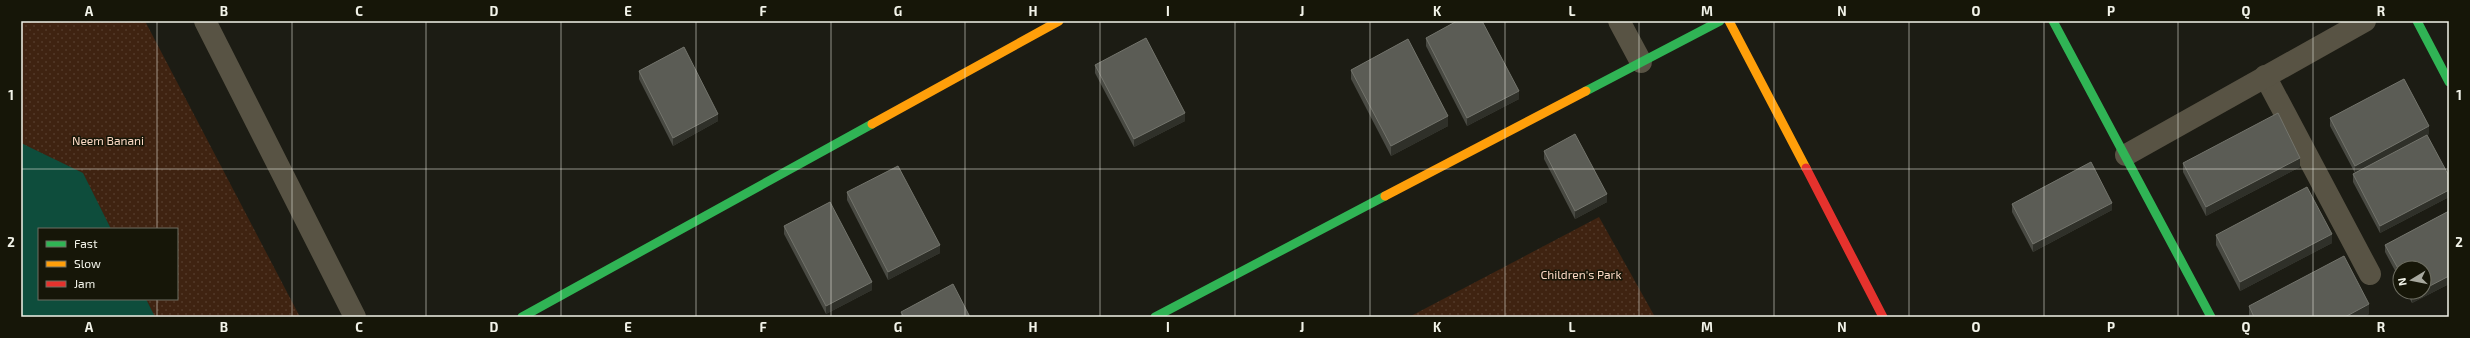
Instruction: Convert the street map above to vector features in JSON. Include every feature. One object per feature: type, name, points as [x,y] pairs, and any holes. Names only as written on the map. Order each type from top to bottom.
[{"type":"street","points":[[205,21],[355,317]]},
{"type":"street","points":[[522,317],[1059,21]]},
{"type":"street","points":[[1618,21],[1641,62]]},
{"type":"street","points":[[1155,317],[1720,21]]},
{"type":"street","points":[[1729,21],[1883,317]]},
{"type":"street","points":[[2053,21],[2126,155],[2211,317]]},
{"type":"street","points":[[2126,155],[2364,21]]},
{"type":"street","points":[[2417,21],[2449,82]]},
{"type":"street","points":[[2265,76],[2370,274]]},
{"type":"green space","name":"Neem Banani","points":[[21,21],[145,21],[300,317],[21,317]]},
{"type":"green space","name":"Children's Park","points":[[1599,217],[1655,317],[1409,317]]},
{"type":"shaded area","name":"Neem Banani","points":[[21,143],[83,173],[110,228],[38,228],[38,300],[146,300],[155,317],[21,317]]},
{"type":"building","points":[[1457,21],[1482,21],[1519,91],[1467,118],[1426,38]]},
{"type":"building","points":[[1146,38],[1185,113],[1134,139],[1095,65]]},
{"type":"building","points":[[1408,39],[1448,116],[1391,146],[1351,70]]},
{"type":"building","points":[[684,47],[718,114],[673,138],[639,71]]},
{"type":"building","points":[[2404,79],[2429,126],[2355,166],[2330,118]]},
{"type":"building","points":[[2278,113],[2300,158],[2206,207],[2183,163]]},
{"type":"building","points":[[1575,134],[1607,194],[1575,211],[1544,151]]},
{"type":"building","points":[[2427,135],[2449,176],[2449,190],[2380,226],[2353,174]]},
{"type":"building","points":[[2091,162],[2112,203],[2033,244],[2012,204]]},
{"type":"building","points":[[898,166],[940,245],[888,272],[847,192]]},
{"type":"building","points":[[2307,187],[2332,234],[2240,282],[2216,235]]},
{"type":"building","points":[[830,202],[872,282],[826,306],[784,226]]},
{"type":"building","points":[[2449,211],[2449,276],[2432,285],[2432,260],[2393,260],[2385,245]]},
{"type":"building","points":[[2344,256],[2369,304],[2345,317],[2254,317],[2249,306]]},
{"type":"building","points":[[953,284],[970,317],[904,317],[901,312]]},
{"type":"traffic: fast","points":[[1586,91],[1720,21]]},
{"type":"traffic: fast","points":[[2053,21],[2211,317]]},
{"type":"traffic: fast","points":[[2417,21],[2449,82]]},
{"type":"traffic: fast","points":[[522,317],[872,124]]},
{"type":"traffic: fast","points":[[1155,317],[1385,196]]},
{"type":"traffic: slow","points":[[872,124],[1059,21]]},
{"type":"traffic: slow","points":[[1729,21],[1806,168]]},
{"type":"traffic: slow","points":[[1385,196],[1586,91]]},
{"type":"traffic: jam","points":[[1806,168],[1883,317]]}]
